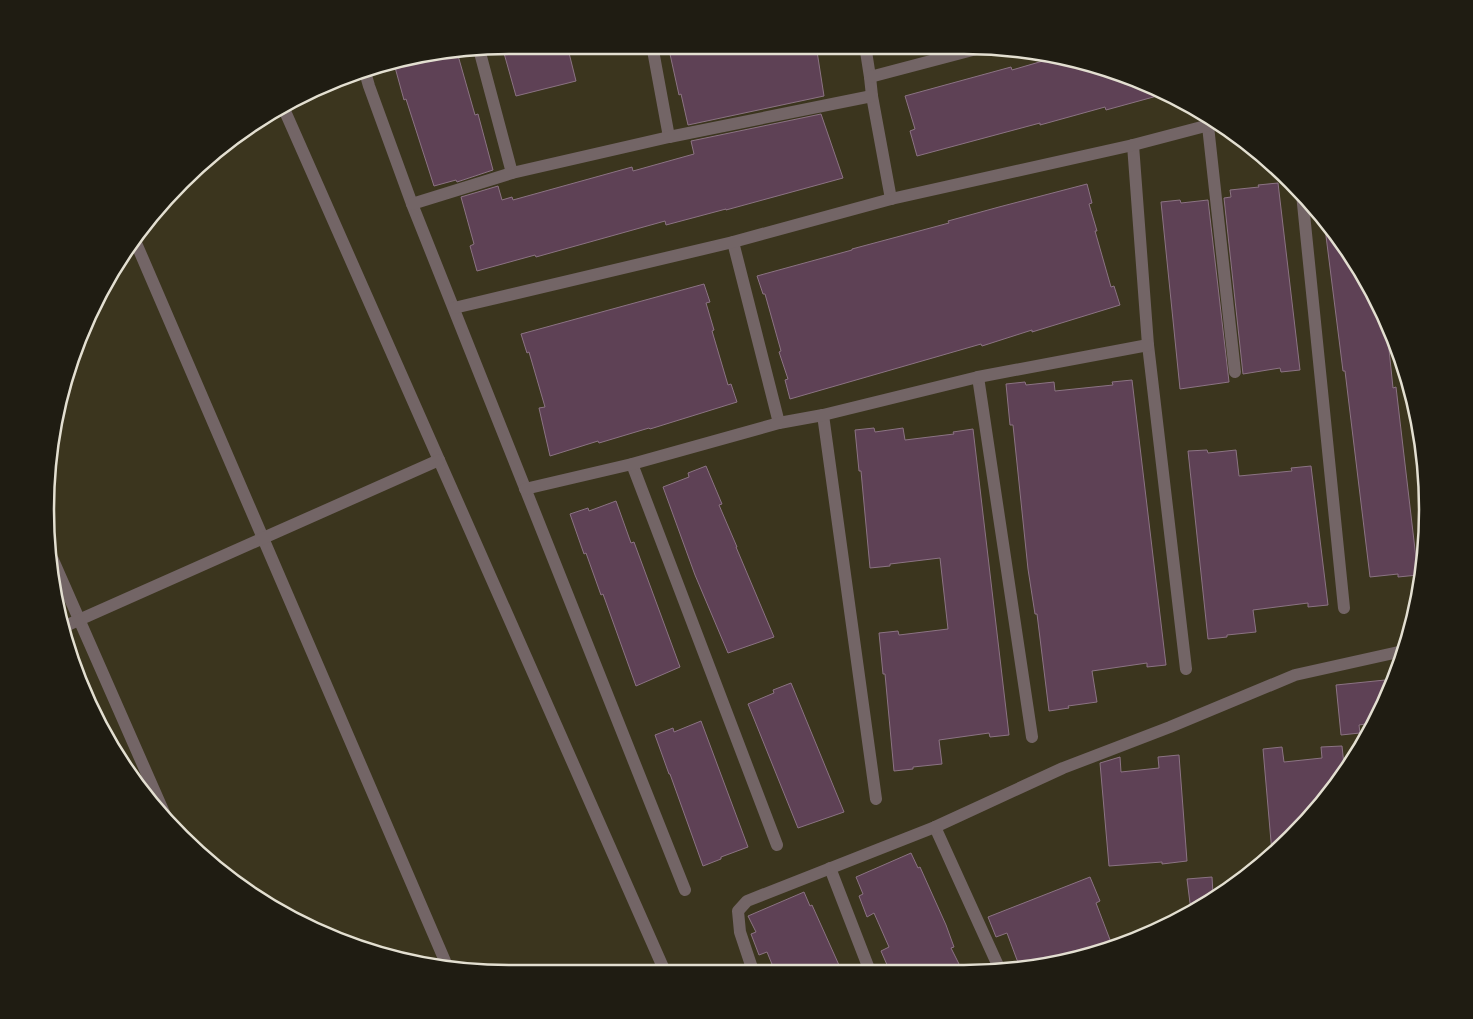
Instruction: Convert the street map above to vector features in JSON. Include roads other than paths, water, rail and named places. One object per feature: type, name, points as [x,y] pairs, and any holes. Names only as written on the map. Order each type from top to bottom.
[{"type":"street","points":[[654,54],[669,137]]},
{"type":"street","points":[[866,54],[872,96],[891,199]]},
{"type":"street","points":[[870,77],[957,54]]},
{"type":"street","points":[[481,55],[512,173]]},
{"type":"street","points":[[366,77],[412,204],[685,890]]},
{"type":"street","points":[[412,204],[512,173],[669,137],[872,96]]},
{"type":"street","points":[[286,113],[662,965]]},
{"type":"street","points":[[454,308],[733,242],[891,199],[1133,145],[1208,126]]},
{"type":"street","points":[[1210,127],[1235,372]]},
{"type":"street","points":[[1133,145],[1148,345],[1186,669]]},
{"type":"street","points":[[1303,206],[1344,608]]},
{"type":"street","points":[[733,242],[779,423]]},
{"type":"street","points":[[138,247],[445,960]]},
{"type":"street","points":[[524,489],[632,464],[779,423],[978,377],[1148,345]]},
{"type":"street","points":[[978,377],[1032,737]]},
{"type":"street","points":[[823,414],[876,800]]},
{"type":"street","points":[[68,624],[439,460]]},
{"type":"street","points":[[632,464],[777,845]]},
{"type":"street","points":[[59,576],[158,799]]},
{"type":"street","points":[[751,965],[740,932],[738,911],[746,901],[935,827],[1063,768],[1170,728],[1295,675],[1396,654]]},
{"type":"street","points":[[935,827],[997,964]]},
{"type":"street","points":[[830,868],[867,965]]}]
